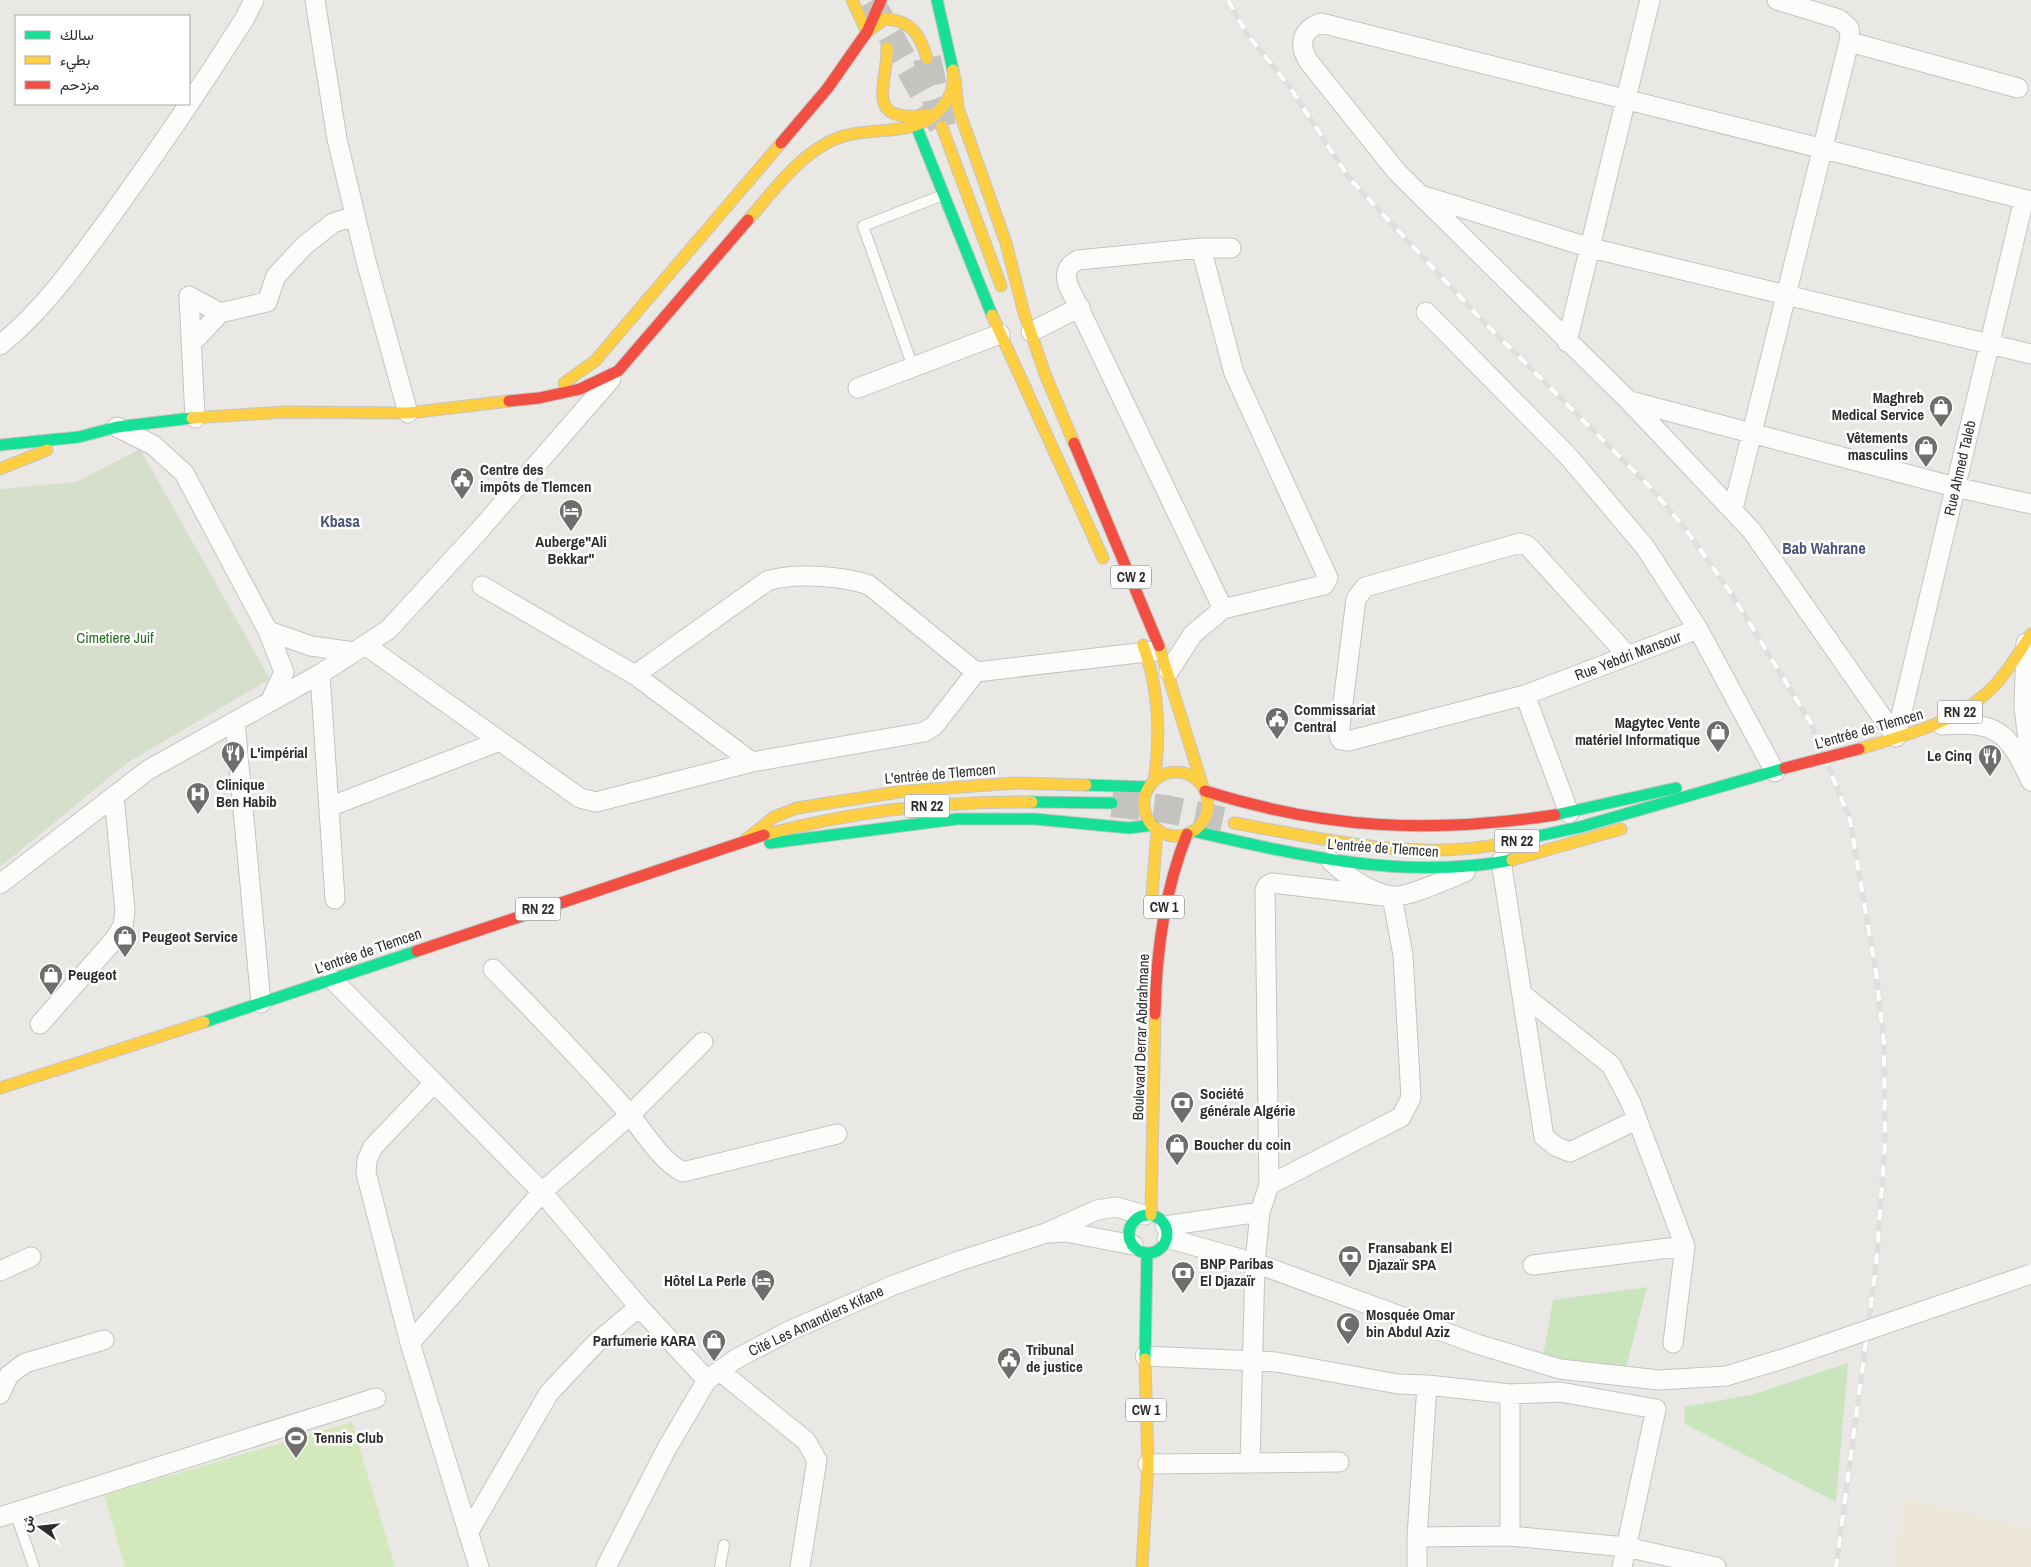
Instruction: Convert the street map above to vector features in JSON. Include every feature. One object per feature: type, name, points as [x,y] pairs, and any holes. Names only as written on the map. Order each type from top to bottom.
[{"type":"main road","points":[[852,0],[867,32]]},
{"type":"main road","points":[[540,398],[575,377],[595,361],[827,89],[867,32],[881,0]]},
{"type":"main road","points":[[937,0],[954,76],[958,108],[1006,243],[1016,332]]},
{"type":"main road","points":[[867,32],[885,20],[903,21],[918,32],[927,58]]},
{"type":"main road","points":[[887,48],[886,70],[881,88],[884,103],[896,114],[903,116],[939,112]]},
{"type":"main road","points":[[0,469],[79,437],[117,427],[195,418],[283,412],[408,413],[540,398],[580,389],[618,371],[695,279],[798,163],[816,148],[835,138],[856,132],[918,128],[939,112],[946,102],[954,76]]},
{"type":"main road","points":[[942,127],[1006,300]]},
{"type":"main road","points":[[918,128],[944,195],[1016,332]]},
{"type":"main road","name":"CW 2","points":[[1016,332],[1045,374],[1148,643],[1160,732],[1152,784]]},
{"type":"main road","name":"CW 2","points":[[1016,332],[1024,384],[1109,571]]},
{"type":"main road","points":[[0,445],[79,437]]},
{"type":"main road","name":"L'entrée de Tlemcen","points":[[1204,787],[1237,802],[1288,814],[1337,823],[1388,828],[1435,829],[1569,813],[1674,788],[1738,781],[1859,749],[1933,726],[1979,700],[1999,680],[2029,638]]},
{"type":"main road","name":"CW 2","points":[[1148,643],[1169,671],[1204,787]]},
{"type":"main road","points":[[1173,772],[1194,777],[1204,787],[1208,809],[1205,818],[1190,832],[1172,835],[1155,827],[1148,818],[1145,803],[1152,784],[1173,772]]},
{"type":"main road","name":"L'entrée de Tlemcen","points":[[1685,809],[1706,800],[1738,781]]},
{"type":"main road","name":"RN 22","points":[[1234,823],[1366,847],[1464,850],[1490,847],[1580,827],[1738,781]]},
{"type":"main road","name":"L'entrée de Tlemcen","points":[[745,840],[774,817],[797,808],[905,791],[1016,784],[1152,784]]},
{"type":"main road","name":"L'entrée de Tlemcen","points":[[0,1088],[261,1003],[745,840],[825,819],[891,809],[973,802],[1112,803]]},
{"type":"main road","name":"L'entrée de Tlemcen","points":[[745,840],[775,843],[914,823],[957,819],[1035,818],[1129,828],[1155,827]]},
{"type":"main road","name":"L'entrée de Tlemcen","points":[[1190,832],[1331,861],[1409,868],[1478,866],[1562,847],[1634,825]]},
{"type":"main road","points":[[1155,827],[1151,914],[1151,945],[1155,982]]},
{"type":"main road","name":"Boulevard Derrar Abdrahmane","points":[[1157,1223],[1155,982],[1169,885],[1175,862],[1190,832]]},
{"type":"main road","points":[[1134,1222],[1157,1223],[1161,1248],[1140,1249],[1130,1233],[1134,1222]]},
{"type":"main road","name":"CW 1","points":[[1140,1249],[1148,1464],[1142,1567]]},
{"type":"street","points":[[190,104],[245,18],[254,0]]},
{"type":"street","points":[[315,0],[338,139],[355,216],[408,413]]},
{"type":"street","points":[[1567,342],[1650,0]]},
{"type":"street","points":[[1734,509],[1850,42],[1849,28],[1843,21],[1777,0]]},
{"type":"street","points":[[1896,737],[1766,550],[1734,509],[1629,401],[1567,342],[1387,160],[1306,57],[1302,44],[1305,34],[1313,26],[1321,23],[2027,200]]},
{"type":"street","points":[[1850,42],[2018,88]]},
{"type":"street","points":[[0,358],[7,339],[76,265],[168,138],[189,105]]},
{"type":"street","points":[[1420,195],[1591,248],[2031,354]]},
{"type":"street","name":"Rue Ahmed Taleb","points":[[1896,737],[1989,344],[2027,200]]},
{"type":"street","points":[[192,344],[220,313],[267,302],[276,276],[305,245],[333,223],[355,216]]},
{"type":"street","points":[[1223,609],[1066,279],[1068,267],[1078,260],[1201,248],[1231,248]]},
{"type":"street","points":[[1169,671],[1193,634],[1223,609],[1324,585],[1328,575],[1234,373],[1201,248]]},
{"type":"street","points":[[195,418],[189,296],[220,313]]},
{"type":"street","points":[[858,388],[1016,332],[1080,307]]},
{"type":"street","points":[[1426,312],[1568,456],[1645,547],[1698,629]]},
{"type":"street","points":[[0,884],[148,770],[320,674],[388,630],[478,532],[618,371]]},
{"type":"street","points":[[1629,401],[1955,487],[2031,504]]},
{"type":"street","points":[[117,427],[153,445],[184,473],[268,631],[284,672],[270,702]]},
{"type":"street","name":"Rue Yebdri Mansour","points":[[1628,656],[1528,546],[1520,543],[1365,588],[1360,592],[1356,599],[1339,735],[1342,740],[1348,742],[1525,695],[1628,656],[1698,629],[1780,770]]},
{"type":"street","points":[[635,675],[767,581],[779,577],[852,579],[869,585],[976,672]]},
{"type":"street","points":[[482,586],[635,675],[752,762]]},
{"type":"street","points":[[268,631],[311,646],[359,649],[500,741],[580,798],[596,802],[752,762],[924,732],[934,726],[976,672],[1109,656],[1148,643]]},
{"type":"street","points":[[2029,638],[2024,707],[2031,764]]},
{"type":"street","points":[[320,674],[335,899]]},
{"type":"street","points":[[1525,695],[1569,813]]},
{"type":"street","points":[[235,722],[261,1003]]},
{"type":"street","points":[[1933,726],[1968,724],[1992,729],[2011,744],[2031,781]]},
{"type":"street","points":[[329,806],[500,741]]},
{"type":"street","points":[[40,1024],[114,940],[123,926],[125,912],[114,796]]},
{"type":"street","points":[[1331,861],[1357,882],[1392,897]]},
{"type":"street","points":[[1501,861],[1544,1137],[1557,1147],[1570,1152],[1636,1120]]},
{"type":"street","points":[[1250,1463],[1255,1263],[1260,1212],[1269,1185],[1265,890],[1267,886],[1272,884],[1392,897],[1427,888],[1478,866]]},
{"type":"street","points":[[1269,1185],[1401,1116],[1411,1098],[1403,955],[1392,897]]},
{"type":"street","points":[[493,969],[569,1046],[630,1114],[670,1165],[683,1172],[837,1134]]},
{"type":"street","points":[[332,979],[542,1192],[640,1307],[714,1376],[806,1441],[817,1460],[800,1567]]},
{"type":"street","points":[[1522,994],[1612,1065],[1631,1103],[1686,1246],[1673,1343]]},
{"type":"street","points":[[410,1343],[542,1192],[630,1114],[702,1042]]},
{"type":"street","points":[[434,1084],[374,1147],[367,1160],[366,1173],[410,1343],[479,1567]]},
{"type":"street","points":[[1046,1233],[1097,1210],[1116,1207],[1255,1263],[1477,1344],[1560,1369],[1659,1380],[1726,1376],[1789,1357],[2031,1274]]},
{"type":"street","points":[[1157,1223],[1260,1212]]},
{"type":"street","points":[[1046,1233],[1066,1232],[1140,1249]]},
{"type":"street","name":"Cité Les Amandiers Kifane","points":[[606,1567],[667,1448],[714,1376],[736,1359],[789,1331],[894,1285],[959,1261],[1046,1233]]},
{"type":"street","points":[[1533,1265],[1686,1246]]},
{"type":"street","points":[[0,1271],[31,1257]]},
{"type":"street","points":[[468,1533],[549,1392],[595,1344],[640,1307]]},
{"type":"street","points":[[0,1394],[9,1375],[25,1363],[104,1340]]},
{"type":"street","points":[[1145,1356],[1276,1362],[1398,1384],[1510,1394],[1560,1392],[1656,1409],[1622,1567]]},
{"type":"street","points":[[1417,1567],[1426,1385]]},
{"type":"street","points":[[1510,1394],[1510,1536]]},
{"type":"street","points":[[7,1515],[376,1398]]},
{"type":"street","points":[[1148,1464],[1339,1462]]},
{"type":"street","points":[[1417,1537],[1510,1536],[1626,1547],[1716,1567]]},
{"type":"lane","points":[[913,368],[863,226],[944,195]]},
{"type":"lane","points":[[7,1515],[34,1567]]},
{"type":"lane","points":[[720,1567],[724,1545]]},
{"type":"shaded area","points":[[1903,1497],[2031,1528],[2031,1567],[1893,1567]]},
{"type":"green space","name":"Cimetiere Juif","points":[[140,449],[270,679],[127,763],[0,867],[0,489],[76,482]]},
{"type":"green space","points":[[1647,1287],[1626,1368],[1579,1366],[1543,1356],[1553,1300]]},
{"type":"green space","points":[[1848,1363],[1836,1502],[1685,1424],[1684,1407],[1755,1394]]},
{"type":"green space","name":"Tennis Club","points":[[352,1422],[395,1567],[125,1567],[104,1495]]},
{"type":"tunnel","points":[[871,1],[942,127]]},
{"type":"tunnel","points":[[927,58],[942,127]]},
{"type":"tunnel","points":[[1112,803],[1166,809],[1234,823]]},
{"type":"railway","points":[[1228,0],[1247,34],[1289,86],[1349,178],[1478,316],[1649,486],[1684,527],[1731,593],[1811,723],[1850,820],[1876,973],[1884,1043],[1885,1145],[1876,1266],[1836,1567]]},
{"type":"traffic: fast","points":[[937,0],[953,70]]},
{"type":"traffic: fast","points":[[917,128],[992,315]]},
{"type":"traffic: fast","points":[[0,445],[79,437],[117,427],[192,418]]},
{"type":"traffic: fast","points":[[1510,842],[1580,827],[1785,768]]},
{"type":"traffic: fast","points":[[1086,785],[1149,787]]},
{"type":"traffic: fast","points":[[1555,815],[1676,788]]},
{"type":"traffic: fast","points":[[1032,802],[1112,803]]},
{"type":"traffic: fast","points":[[770,843],[957,819],[1035,819],[1129,828],[1153,825]]},
{"type":"traffic: fast","points":[[1193,831],[1311,856],[1391,866],[1432,868],[1472,866],[1512,860]]},
{"type":"traffic: fast","points":[[204,1022],[417,951]]},
{"type":"traffic: fast","points":[[1148,1215],[1161,1221],[1167,1234],[1161,1247],[1148,1253],[1135,1247],[1129,1234],[1135,1221],[1148,1215]]},
{"type":"traffic: fast","points":[[1145,1359],[1147,1253]]},
{"type":"traffic: slow","points":[[852,0],[867,32],[885,19],[902,22],[913,30],[921,42],[927,58]]},
{"type":"traffic: slow","points":[[887,48],[883,87],[883,98],[886,107],[893,113],[906,116],[926,115]]},
{"type":"traffic: slow","points":[[748,220],[794,168],[815,150],[827,143],[858,133],[904,128],[918,124],[931,117],[943,106],[948,98],[953,84],[953,70]]},
{"type":"traffic: slow","points":[[955,78],[958,108],[1006,243],[1024,313],[1045,374],[1074,443]]},
{"type":"traffic: slow","points":[[942,127],[1001,286]]},
{"type":"traffic: slow","points":[[564,383],[595,361],[781,143]]},
{"type":"traffic: slow","points":[[992,315],[1103,558]]},
{"type":"traffic: slow","points":[[192,418],[283,412],[408,413],[509,401]]},
{"type":"traffic: slow","points":[[0,469],[47,450]]},
{"type":"traffic: slow","points":[[1859,749],[1913,733],[1963,710],[1993,687],[2013,662],[2031,634]]},
{"type":"traffic: slow","points":[[1143,645],[1152,678],[1157,712],[1158,729],[1154,781]]},
{"type":"traffic: slow","points":[[1159,646],[1202,784]]},
{"type":"traffic: slow","points":[[1176,772],[1194,778],[1202,786],[1208,804],[1202,822],[1194,830],[1176,836],[1158,830],[1150,822],[1144,804],[1150,786],[1158,778],[1176,772]]},
{"type":"traffic: slow","points":[[745,840],[774,817],[797,808],[905,791],[1016,783],[1086,785]]},
{"type":"traffic: slow","points":[[764,835],[830,820],[897,809],[964,803],[1032,802]]},
{"type":"traffic: slow","points":[[1234,823],[1337,842],[1406,849],[1476,848],[1510,842]]},
{"type":"traffic: slow","points":[[1152,896],[1157,829]]},
{"type":"traffic: slow","points":[[1512,860],[1621,829]]},
{"type":"traffic: slow","points":[[1151,1215],[1155,1014]]},
{"type":"traffic: slow","points":[[0,1088],[204,1022]]},
{"type":"traffic: slow","points":[[1142,1567],[1148,1464],[1145,1359]]},
{"type":"traffic: jam","points":[[781,143],[827,89],[867,32],[881,0]]},
{"type":"traffic: jam","points":[[509,401],[539,398],[580,389],[618,371],[748,220]]},
{"type":"traffic: jam","points":[[1074,443],[1159,646]]},
{"type":"traffic: jam","points":[[1785,768],[1859,749]]},
{"type":"traffic: jam","points":[[1205,791],[1250,804],[1293,813],[1378,824],[1421,826],[1465,825],[1555,815]]},
{"type":"traffic: jam","points":[[1155,1014],[1157,967],[1163,922],[1172,878],[1187,834]]},
{"type":"traffic: jam","points":[[417,951],[764,835]]},
{"type":"place","name":"Maghreb Medical Service","points":[[1941,428]]},
{"type":"place","name":"Vêtements masculins","points":[[1926,468]]},
{"type":"place","name":"Centre des impôts de Tlemcen","points":[[462,500]]},
{"type":"place","name":"Auberge\"Ali Bekkar\"","points":[[571,532]]},
{"type":"place","name":"Commissariat Central","points":[[1277,740]]},
{"type":"place","name":"Magytec Vente matériel Informatique","points":[[1718,753]]},
{"type":"place","name":"L'impérial","points":[[233,774]]},
{"type":"place","name":"Le Cinq","points":[[1990,777]]},
{"type":"place","name":"Clinique Ben Habib","points":[[198,815]]},
{"type":"place","name":"Peugeot Service","points":[[125,958]]},
{"type":"place","name":"Peugeot","points":[[51,996]]},
{"type":"place","name":"Société générale Algérie","points":[[1182,1124]]},
{"type":"place","name":"Boucher du coin","points":[[1177,1166]]},
{"type":"place","name":"Fransabank El Djazaïr SPA","points":[[1350,1278]]},
{"type":"place","name":"BNP Paribas El Djazaïr","points":[[1183,1294]]},
{"type":"place","name":"Hôtel La Perle","points":[[763,1302]]},
{"type":"place","name":"Mosquée Omar bin Abdul Aziz","points":[[1348,1345]]},
{"type":"place","name":"Parfumerie KARA","points":[[714,1362]]},
{"type":"place","name":"Tribunal de justice","points":[[1009,1380]]},
{"type":"place","name":"Tennis Club","points":[[296,1459]]},
{"type":"district","name":"Kbasa","points":[[340,521]]},
{"type":"district","name":"Bab Wahrane","points":[[1824,548]]}]
